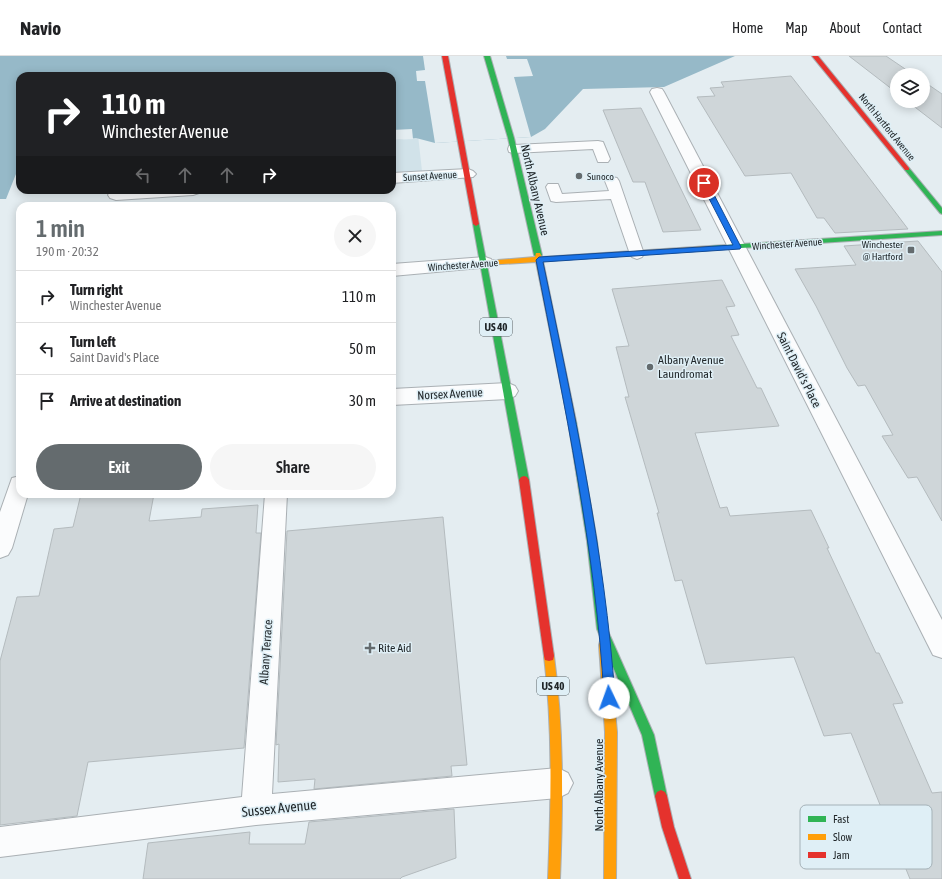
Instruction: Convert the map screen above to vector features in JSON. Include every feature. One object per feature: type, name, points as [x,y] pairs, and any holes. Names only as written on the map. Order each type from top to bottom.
[{"type":"main road","name":"US 40","points":[[446,56],[527,494],[554,689],[558,783],[554,879]]},
{"type":"main road","name":"North Albany Avenue","points":[[487,56],[512,144],[539,260],[573,428],[592,541],[608,669],[613,797],[610,879]]},
{"type":"main road","name":"North Hartford Avenue","points":[[815,56],[942,212]]},
{"type":"main road","name":"Winchester Avenue","points":[[485,263],[942,233]]},
{"type":"main road","points":[[602,628],[648,735],[668,827],[685,879]]},
{"type":"street","name":"Saint David's Place","points":[[657,92],[846,463],[942,646]]},
{"type":"street","name":"Sunset Avenue","points":[[396,178],[468,174]]},
{"type":"street","points":[[115,197],[148,194]]},
{"type":"street","name":"Winchester Avenue","points":[[396,270],[485,263]]},
{"type":"street","name":"Norsex Avenue","points":[[396,397],[508,392]]},
{"type":"street","points":[[0,548],[16,498]]},
{"type":"street","name":"Albany Terrace","points":[[256,810],[276,498]]},
{"type":"street","name":"Sussex Avenue","points":[[0,842],[256,810],[558,783]]},
{"type":"lane","points":[[512,144],[542,148],[598,145],[603,159]]},
{"type":"lane","points":[[569,147],[574,161]]},
{"type":"lane","points":[[542,148],[546,163]]},
{"type":"lane","points":[[612,182],[637,254]]},
{"type":"lane","points":[[553,187],[556,198],[584,191],[616,195]]},
{"type":"shaded area","points":[[417,126],[422,171],[396,172],[396,127]]},
{"type":"water","points":[[0,56],[735,56],[664,87],[583,89],[545,129],[531,137],[435,143],[416,138],[396,140],[396,72],[16,72],[16,174],[6,199],[0,199]]},
{"type":"pier","points":[[423,56],[506,56],[507,59],[527,59],[533,76],[514,77],[531,137],[435,143],[425,81],[417,81],[416,71],[425,70]]},
{"type":"pier","points":[[412,129],[413,139],[396,140],[396,130]]},
{"type":"building","points":[[849,56],[886,56],[904,68],[890,68],[890,88]]},
{"type":"building","points":[[791,76],[908,229],[835,233],[824,218],[817,218],[791,173],[745,176],[697,97],[715,96],[710,88],[724,87],[721,82]]},
{"type":"building","points":[[930,86],[942,94],[942,128],[916,108],[930,108]]},
{"type":"building","points":[[641,108],[701,230],[663,232],[645,182],[633,182],[603,110]]},
{"type":"building","points":[[918,241],[942,272],[942,521],[917,477],[908,478],[882,436],[893,435],[865,385],[858,386],[847,368],[816,306],[795,269],[856,265],[844,246]]},
{"type":"building","points":[[722,280],[735,306],[726,307],[739,335],[731,336],[757,388],[761,388],[779,426],[695,433],[720,508],[727,507],[730,516],[811,510],[876,653],[879,653],[903,703],[893,704],[932,793],[942,792],[942,879],[910,879],[906,869],[932,869],[932,805],[880,805],[851,733],[824,736],[794,657],[706,664],[682,580],[675,581],[657,513],[659,513],[625,397],[629,397],[616,347],[629,346],[612,289]]},
{"type":"building","points":[[80,498],[153,498],[149,521],[201,517],[202,509],[258,505],[256,533],[261,533],[244,748],[88,762],[77,816],[0,825],[0,661],[17,597],[39,596],[54,529],[73,527]]},
{"type":"building","name":"Rite Aid","points":[[443,517],[467,765],[451,766],[452,776],[314,789],[315,779],[278,782],[279,744],[276,745],[287,531]]},
{"type":"building","points":[[454,809],[456,858],[400,879],[143,879],[148,843],[250,832],[249,844],[305,844],[309,822]]},
{"type":"traffic: fast","points":[[487,56],[511,138],[538,255]]},
{"type":"traffic: fast","points":[[907,169],[942,212]]},
{"type":"traffic: fast","points":[[476,224],[524,480]]},
{"type":"traffic: fast","points":[[710,248],[942,233]]},
{"type":"traffic: fast","points":[[572,421],[592,541],[602,629],[648,735],[661,796]]},
{"type":"traffic: slow","points":[[485,263],[710,248]]},
{"type":"traffic: slow","points":[[538,255],[572,421]]},
{"type":"traffic: slow","points":[[604,645],[611,732],[610,879]]},
{"type":"traffic: slow","points":[[549,656],[555,712],[557,768],[554,879]]},
{"type":"traffic: jam","points":[[445,56],[476,224]]},
{"type":"traffic: jam","points":[[815,56],[907,169]]},
{"type":"traffic: jam","points":[[524,480],[549,656]]},
{"type":"traffic: jam","points":[[661,796],[668,827],[685,879]]},
{"type":"place","name":"Sunoco","points":[[579,176]]},
{"type":"place","name":"Winchester @ Hartford","points":[[911,250]]},
{"type":"place","name":"Albany Avenue Laundromat","points":[[650,367]]},
{"type":"place","name":"Rite Aid","points":[[370,648]]},
{"type":"route","points":[[609,698],[608,669],[592,541],[573,428],[539,260],[737,247],[704,183]]}]
